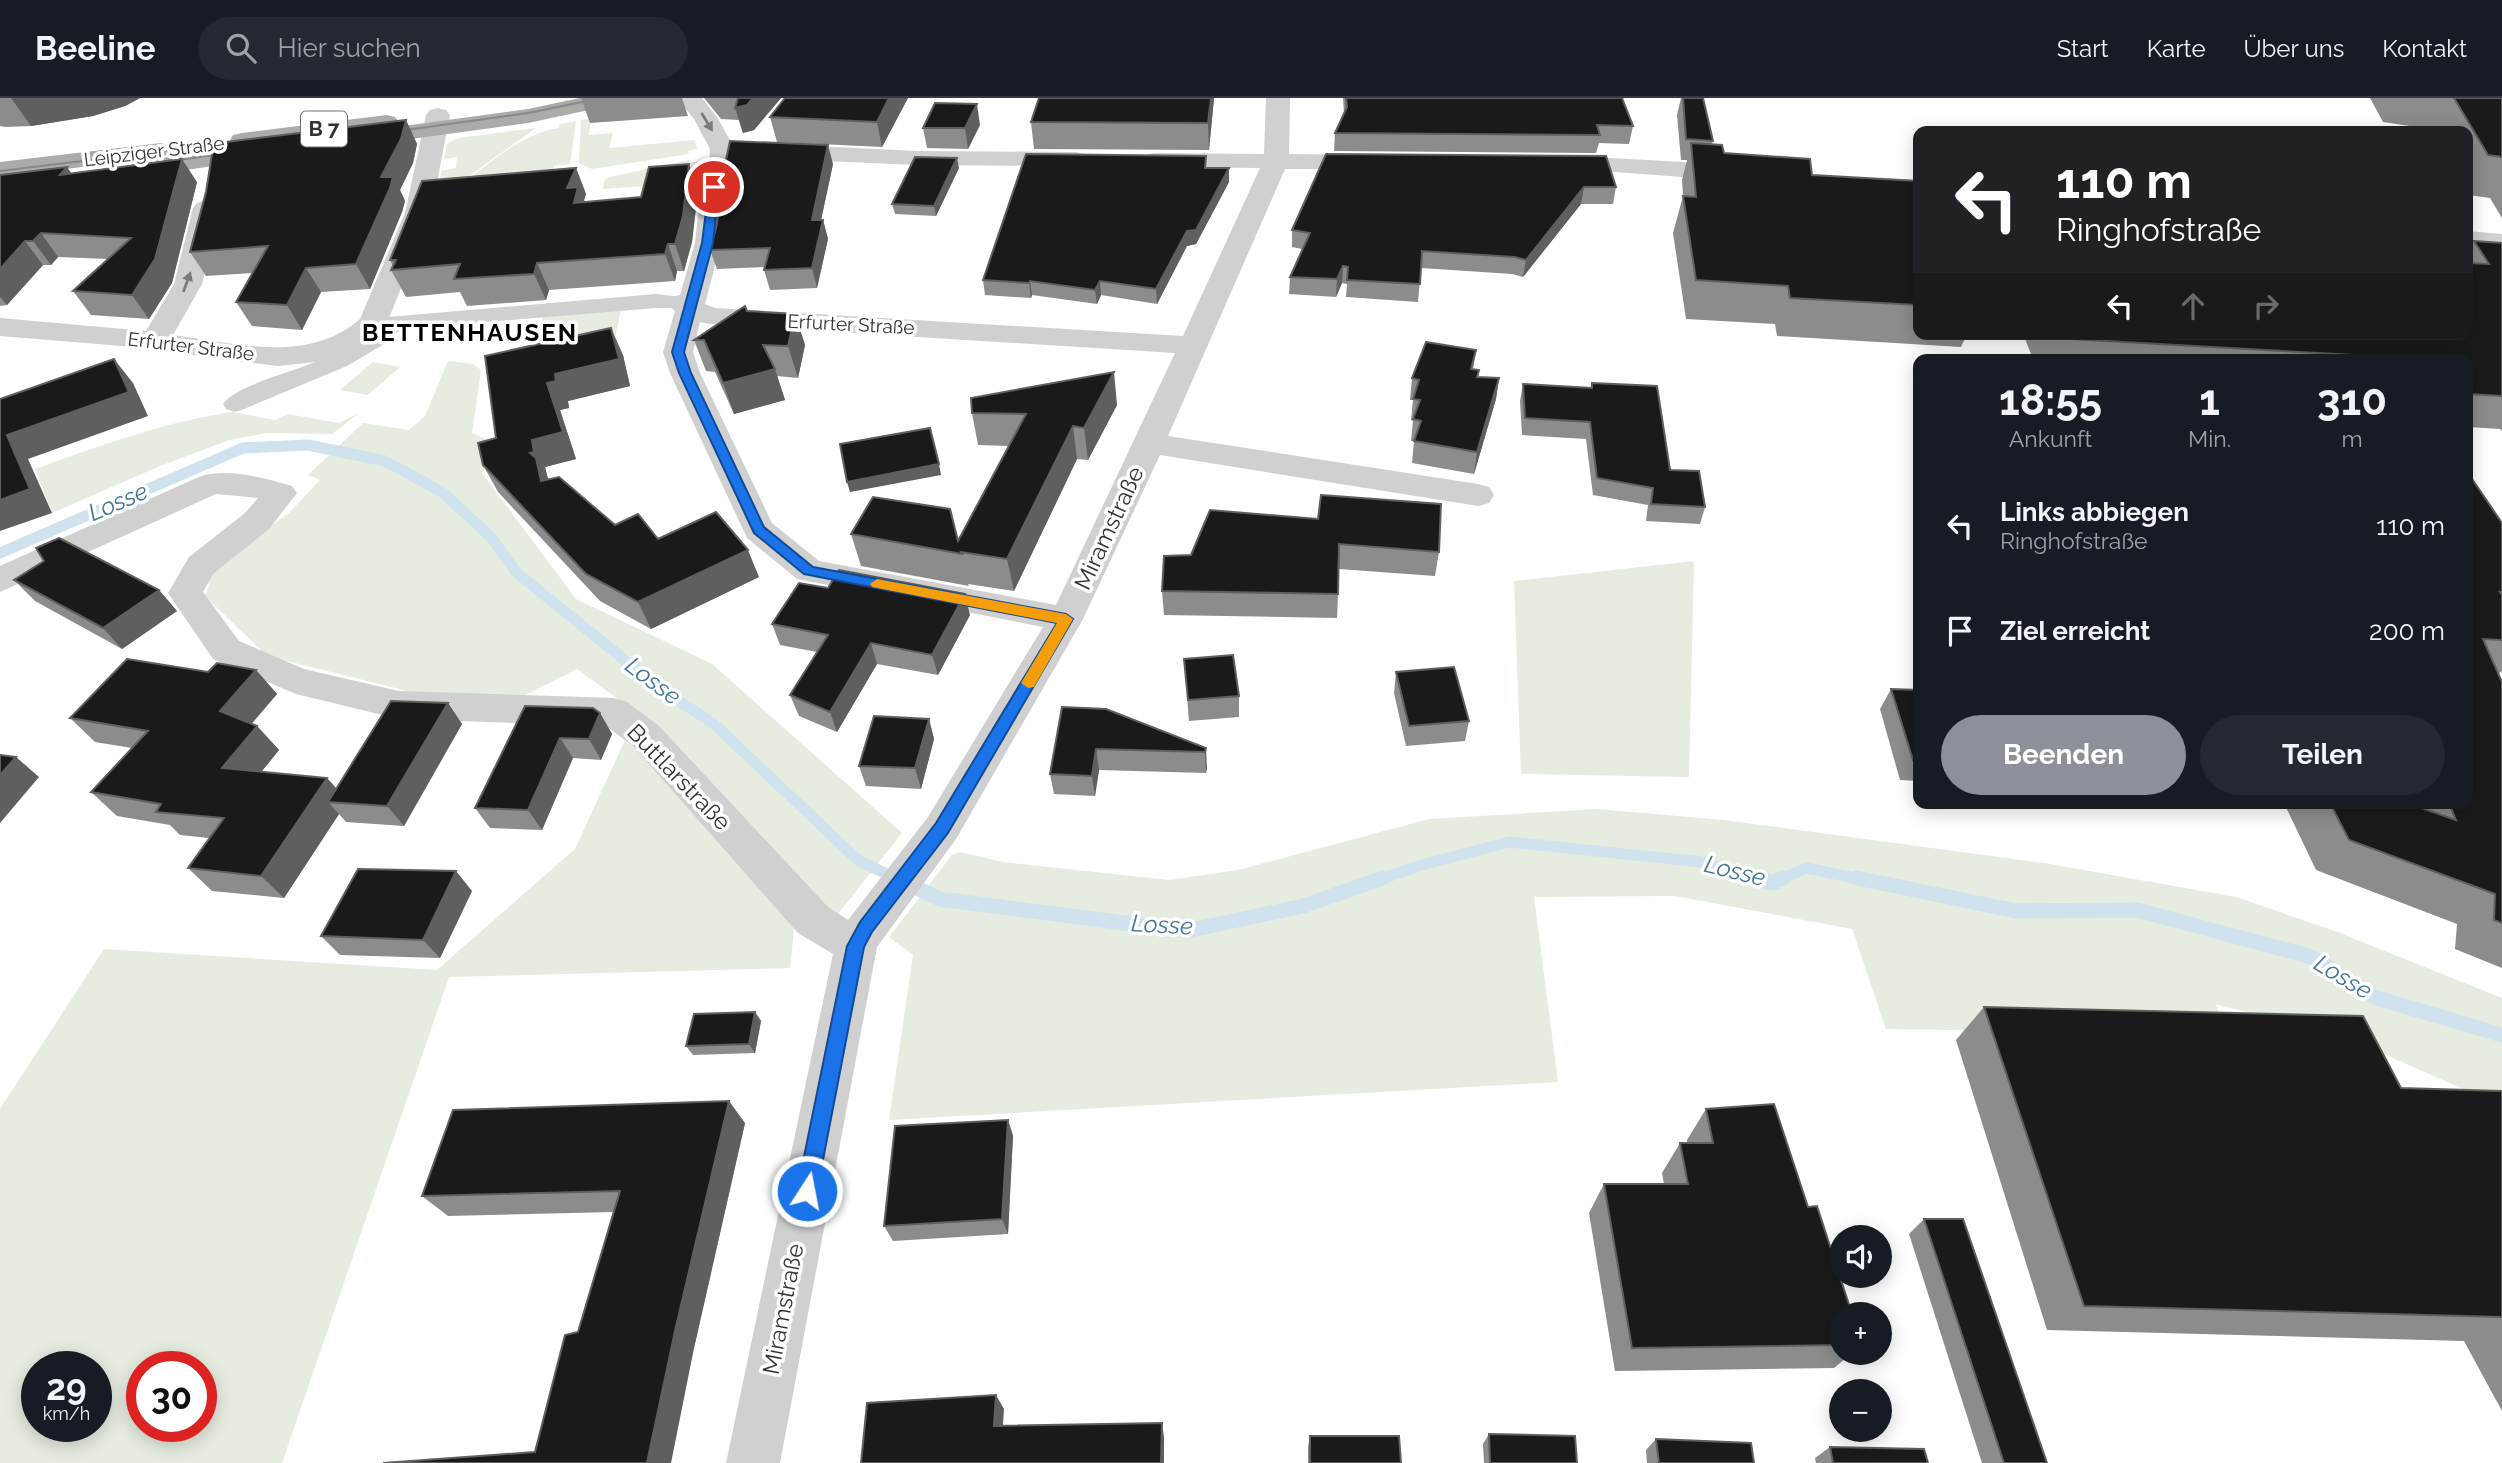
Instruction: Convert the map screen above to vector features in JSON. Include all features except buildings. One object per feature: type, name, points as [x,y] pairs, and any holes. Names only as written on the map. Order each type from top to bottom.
[{"type":"main road","name":"Leipziger Straße","points":[[437,122],[557,98]]},
{"type":"main road","name":"Leipziger Straße","points":[[0,170],[437,122],[528,117],[614,98]]},
{"type":"main road","name":"B 7","points":[[0,187],[212,159],[437,122]]},
{"type":"street","points":[[689,98],[705,117],[722,149],[708,243],[685,305],[678,352],[685,373],[759,530],[809,571],[1066,619]]},
{"type":"street","points":[[1276,161],[1278,98]]},
{"type":"street","points":[[235,404],[266,387],[337,364],[364,349],[384,323],[418,214],[437,122]]},
{"type":"street","points":[[722,149],[765,137],[773,127]]},
{"type":"street","points":[[722,149],[917,158],[1105,160]]},
{"type":"street","points":[[155,341],[188,284],[213,179],[212,159]]},
{"type":"street","points":[[1131,160],[1395,162]]},
{"type":"street","name":"Miramstraße","points":[[752,1463],[861,936],[942,828],[1066,619],[1194,345],[1276,161]]},
{"type":"street","points":[[1530,162],[1583,162],[1755,175]]},
{"type":"street","points":[[2473,239],[2502,242]]},
{"type":"street","name":"Erfurter Straße","points":[[1,328],[155,341],[278,357],[306,356],[333,348],[384,323],[656,301],[685,305],[710,316],[1194,345]]},
{"type":"street","name":"Miramstraße","points":[[1149,443],[1478,495]]},
{"type":"street","name":"Buttlarstraße","points":[[0,580],[212,483],[250,486],[281,493],[257,521],[201,565],[185,593],[226,650],[296,681],[399,705],[614,712],[646,736],[813,920],[861,936]]},
{"type":"shaded area","points":[[591,119],[589,135],[613,133],[609,148],[695,140],[697,149],[688,151],[689,154],[592,169],[579,163],[581,120]]},
{"type":"shaded area","points":[[576,121],[570,164],[554,166],[549,191],[459,187],[518,143],[559,128],[560,124]]},
{"type":"shaded area","points":[[536,128],[455,186],[438,191],[441,171],[456,168],[457,157],[444,159],[447,144],[458,138]]},
{"type":"shaded area","points":[[689,160],[689,163],[699,161],[698,182],[603,189],[604,181],[609,177]]},
{"type":"shaded area","points":[[621,309],[615,338],[534,344],[543,316]]},
{"type":"shaded area","points":[[448,361],[473,364],[481,370],[472,433],[490,441],[495,454],[482,473],[576,599],[712,664],[902,833],[838,914],[822,907],[621,701],[577,669],[517,699],[427,696],[267,656],[205,596],[215,567],[289,513],[320,480],[308,475],[363,423],[409,430],[425,416]]},
{"type":"shaded area","points":[[373,362],[400,367],[368,395],[340,390]]},
{"type":"shaded area","points":[[232,412],[275,420],[288,414],[339,423],[359,413],[332,434],[266,433],[229,440],[160,466],[52,513],[35,469],[156,428]]},
{"type":"shaded area","points":[[1694,561],[1689,777],[1521,774],[1514,581]]},
{"type":"shaded area","points":[[625,740],[639,751],[795,920],[790,968],[449,977],[282,1463],[0,1463],[0,1109],[104,949],[437,970],[575,849]]},
{"type":"shaded area","points":[[1597,809],[1724,820],[2044,863],[2236,897],[2335,931],[2502,998],[2502,1106],[2345,1037],[2215,1004],[2231,1034],[1886,1029],[1852,929],[1675,896],[1534,897],[1558,1082],[889,1120],[913,955],[889,937],[952,855],[960,852],[1003,862],[1169,880],[1238,870],[1429,819]]},
{"type":"waterway","name":"Losse","points":[[0,553],[243,448],[308,445],[385,461],[442,492],[491,537],[516,572],[658,687],[714,724],[859,861],[900,880]]},
{"type":"waterway","name":"Losse","points":[[1378,880],[1422,865],[1509,842],[1702,862],[1763,880]]},
{"type":"waterway","name":"Losse","points":[[1779,880],[1806,868],[1865,880]]},
{"type":"waterway","name":"Losse","points":[[896,878],[940,899],[1186,931],[1303,906],[1383,878]]},
{"type":"waterway","name":"Losse","points":[[1757,878],[1773,883],[1779,880]]},
{"type":"waterway","name":"Losse","points":[[1779,880],[1783,878]]},
{"type":"waterway","name":"Losse","points":[[1857,878],[2016,911],[2137,910],[2312,957],[2377,998],[2502,1035]]},
{"type":"tram line","points":[[392,132],[528,113],[602,98]]},
{"type":"tram line","points":[[0,171],[181,149]]},
{"type":"tram line","points":[[163,162],[229,153]]},
{"type":"slow traffic","points":[[877,584],[1066,619],[1028,683]]},
{"type":"district","name":"BETTENHAUSEN","points":[[470,333]]},
{"type":"route","points":[[714,187],[708,243],[678,352],[685,373],[759,530],[809,571],[1066,619],[942,828],[866,927],[856,946],[807,1191]]}]
